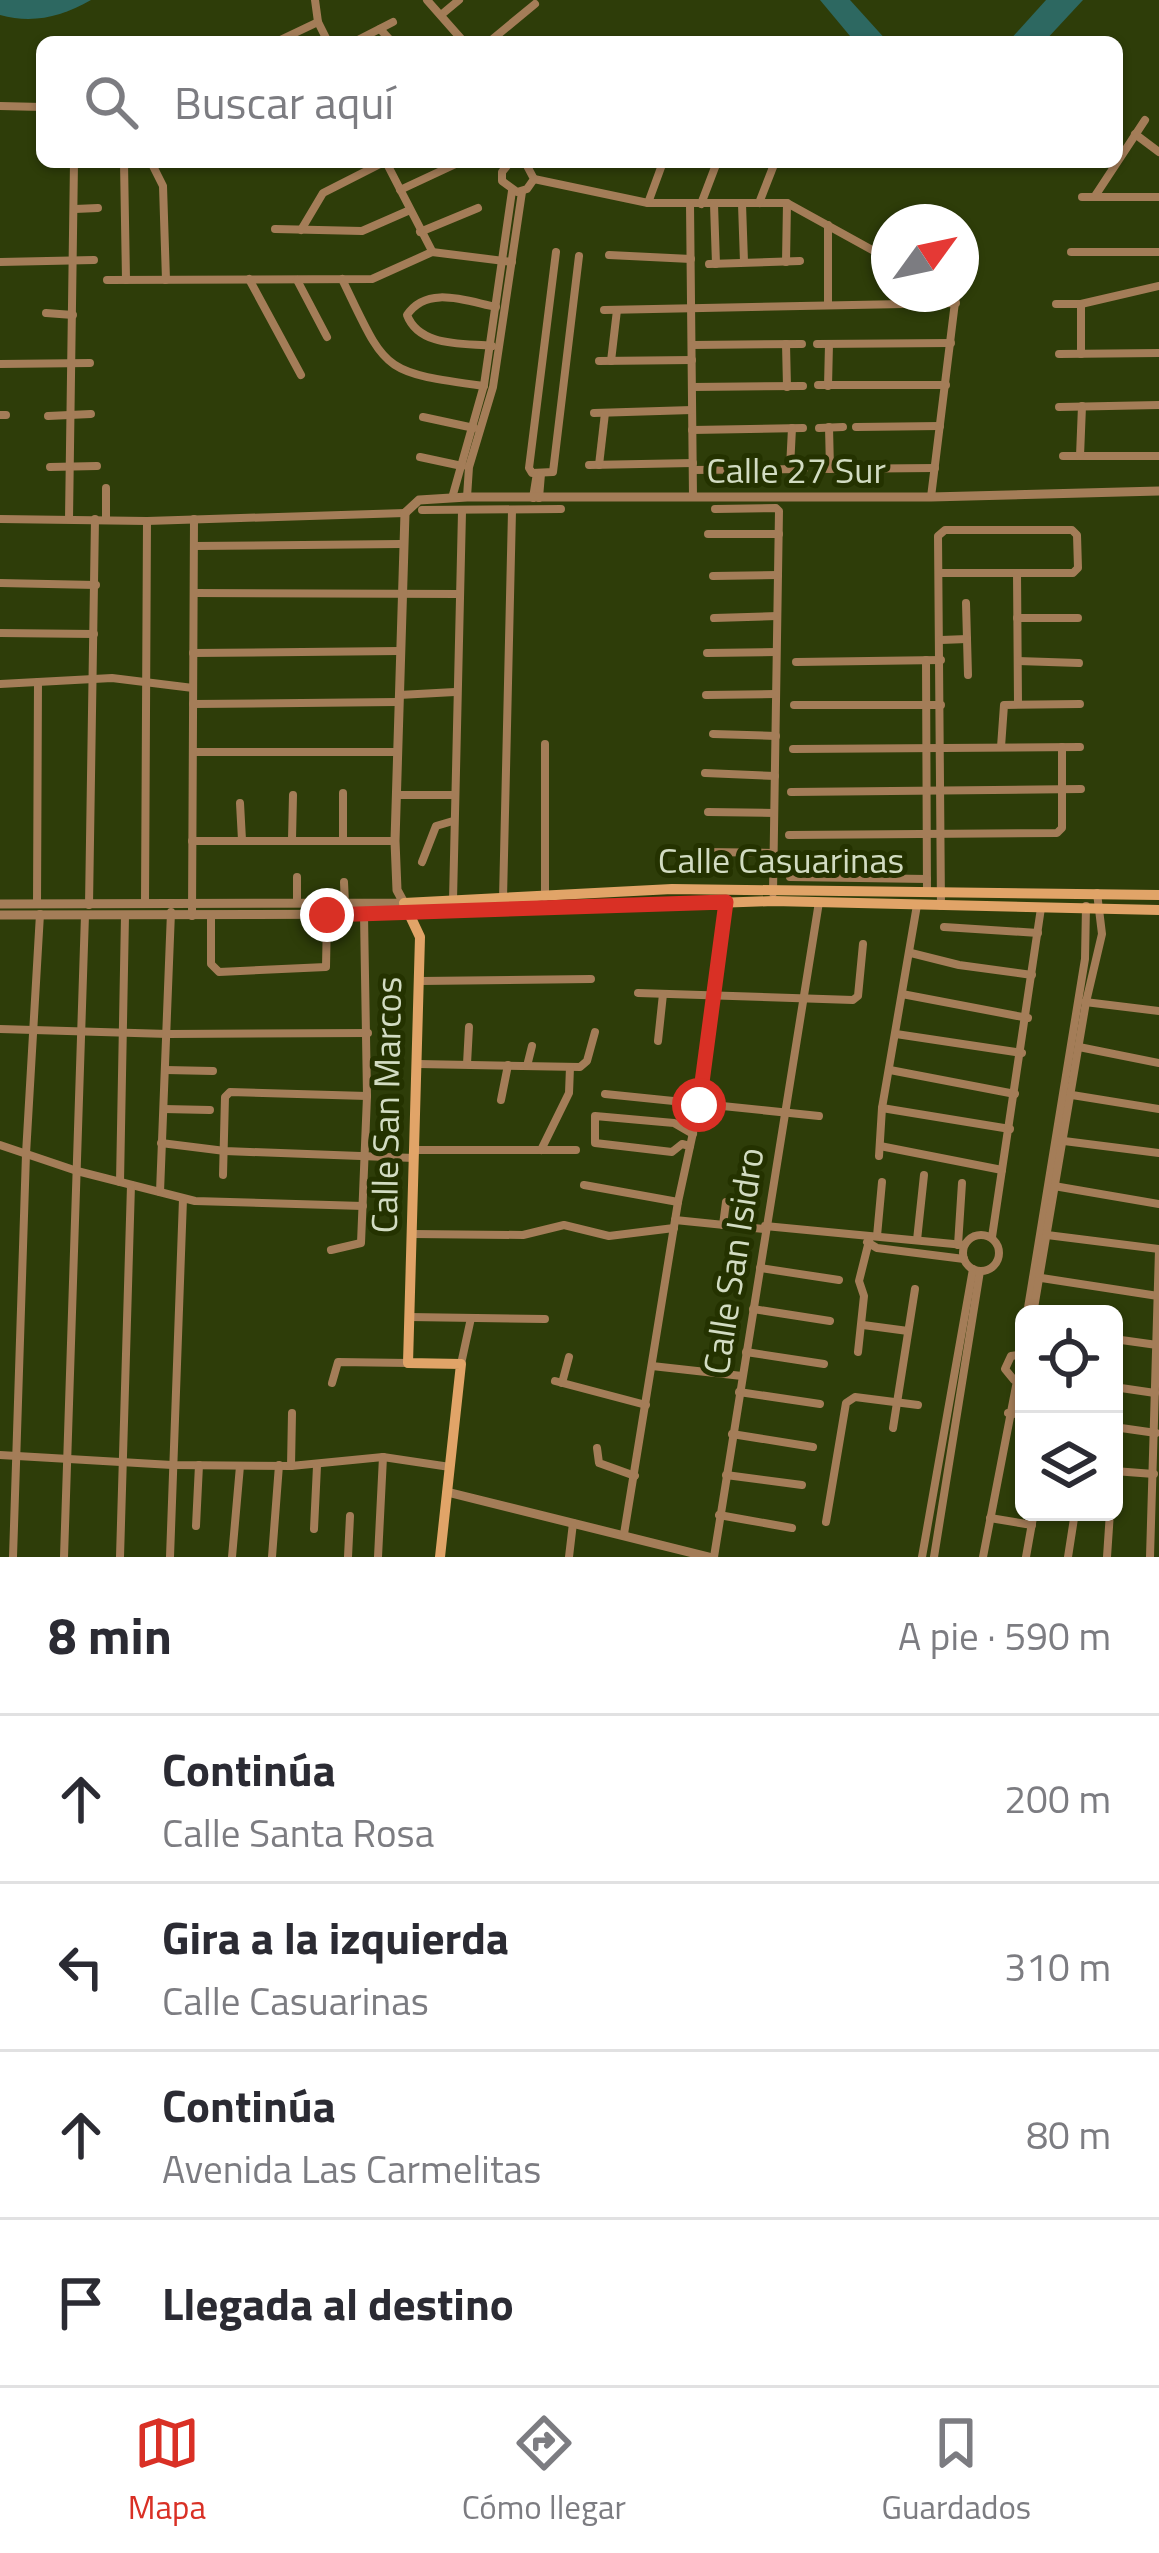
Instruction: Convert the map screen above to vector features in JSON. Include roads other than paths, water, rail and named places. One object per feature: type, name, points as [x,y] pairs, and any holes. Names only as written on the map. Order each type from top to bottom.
[{"type":"main road","name":"Calle Casuarinas","points":[[407,909],[726,902],[932,886],[1159,895]]},
{"type":"main road","name":"Calle Casuarinas","points":[[407,909],[672,889],[819,902],[1159,910]]},
{"type":"main road","name":"Calle San Marcos","points":[[407,909],[420,937],[408,1363]]},
{"type":"main road","points":[[408,1363],[461,1364],[440,1557]]},
{"type":"street","points":[[427,0],[459,36]]},
{"type":"street","points":[[441,15],[459,0]]},
{"type":"street","points":[[319,2],[318,22],[325,36]]},
{"type":"street","points":[[496,36],[536,4]]},
{"type":"street","points":[[289,36],[318,22]]},
{"type":"street","points":[[366,36],[393,22]]},
{"type":"street","points":[[380,29],[386,36]]},
{"type":"street","points":[[0,106],[36,107]]},
{"type":"street","points":[[1123,153],[1145,120]]},
{"type":"street","points":[[1135,134],[1159,152]]},
{"type":"street","points":[[69,519],[74,168]]},
{"type":"street","points":[[124,168],[126,280]]},
{"type":"street","points":[[154,168],[163,186],[166,280]]},
{"type":"street","points":[[301,230],[323,193],[373,168]]},
{"type":"street","points":[[388,168],[433,252]]},
{"type":"street","points":[[400,190],[447,168]]},
{"type":"street","points":[[507,168],[502,177],[517,192]]},
{"type":"street","points":[[531,168],[534,179]]},
{"type":"street","points":[[648,203],[661,168]]},
{"type":"street","points":[[693,497],[691,259],[695,204],[714,168]]},
{"type":"street","points":[[759,203],[773,168]]},
{"type":"street","points":[[1095,196],[1113,168]]},
{"type":"street","points":[[452,498],[489,386],[517,192],[534,179],[648,203],[788,203],[871,249]]},
{"type":"street","points":[[1082,197],[1159,197]]},
{"type":"street","points":[[787,262],[788,203]]},
{"type":"street","points":[[714,204],[713,264],[800,261]]},
{"type":"street","points":[[742,204],[744,263]]},
{"type":"street","points":[[75,209],[98,208]]},
{"type":"street","points":[[421,232],[478,208]]},
{"type":"street","points":[[275,229],[362,231],[410,210]]},
{"type":"street","points":[[828,225],[828,305]]},
{"type":"street","points":[[107,280],[380,277],[433,252],[507,261]]},
{"type":"street","points":[[556,252],[529,468],[539,474],[553,472],[579,256]]},
{"type":"street","points":[[1072,252],[1159,252]]},
{"type":"street","points":[[609,255],[691,259]]},
{"type":"street","points":[[0,262],[94,260]]},
{"type":"street","points":[[249,279],[301,375]]},
{"type":"street","points":[[297,279],[326,337]]},
{"type":"street","points":[[342,279],[384,359],[416,377],[489,386]]},
{"type":"street","points":[[1057,304],[1081,304],[1159,286]]},
{"type":"street","points":[[495,346],[430,339],[415,329],[407,315],[413,306],[438,296],[501,308]]},
{"type":"street","points":[[604,310],[871,303]]},
{"type":"street","points":[[1081,304],[1081,354]]},
{"type":"street","points":[[611,361],[617,310]]},
{"type":"street","points":[[931,496],[954,312]]},
{"type":"street","points":[[46,313],[73,315]]},
{"type":"street","points":[[817,344],[951,343]]},
{"type":"street","points":[[786,344],[788,387]]},
{"type":"street","points":[[692,345],[802,344]]},
{"type":"street","points":[[829,344],[823,386],[946,386]]},
{"type":"street","points":[[1059,354],[1159,353]]},
{"type":"street","points":[[599,361],[692,360]]},
{"type":"street","points":[[0,364],[90,363]]},
{"type":"street","points":[[692,387],[803,386]]},
{"type":"street","points":[[1059,407],[1159,405]]},
{"type":"street","points":[[1081,456],[1082,406]]},
{"type":"street","points":[[692,410],[600,413],[594,465],[804,469]]},
{"type":"street","points":[[48,416],[92,414]]},
{"type":"street","points":[[423,417],[476,428]]},
{"type":"street","points":[[856,427],[940,426]]},
{"type":"street","points":[[843,427],[824,428],[825,469],[935,468]]},
{"type":"street","points":[[790,469],[792,428]]},
{"type":"street","points":[[692,430],[803,428]]},
{"type":"street","points":[[1064,456],[1159,456]]},
{"type":"street","points":[[420,458],[464,466]]},
{"type":"street","points":[[50,467],[97,466]]},
{"type":"street","points":[[464,466],[467,497]]},
{"type":"street","points":[[536,498],[539,474]]},
{"type":"street","points":[[64,1557],[94,634],[106,488]]},
{"type":"street","name":"Calle 27 Sur","points":[[405,513],[415,501],[467,497],[1159,491]]},
{"type":"street","name":"Calle 27 Sur","points":[[0,519],[147,521],[405,513],[422,510],[433,501]]},
{"type":"street","points":[[422,510],[561,509]]},
{"type":"street","points":[[715,509],[778,509],[773,895]]},
{"type":"street","points":[[503,900],[512,511]]},
{"type":"street","points":[[453,902],[462,512]]},
{"type":"street","name":"Calle San Marcos","points":[[405,513],[395,841],[397,890],[407,909]]},
{"type":"street","points":[[192,911],[194,519]]},
{"type":"street","points":[[145,905],[147,521]]},
{"type":"street","points":[[939,572],[1076,572],[1077,535],[1072,530],[940,532],[939,572],[941,833],[928,905],[910,953],[902,994],[879,1151],[1002,1170]]},
{"type":"street","points":[[708,534],[778,534]]},
{"type":"street","points":[[194,546],[401,544]]},
{"type":"street","points":[[1017,573],[1018,704]]},
{"type":"street","points":[[713,576],[778,575]]},
{"type":"street","points":[[0,583],[96,585]]},
{"type":"street","points":[[194,593],[458,594]]},
{"type":"street","points":[[966,603],[968,674]]},
{"type":"street","points":[[714,618],[777,616]]},
{"type":"street","points":[[1017,618],[1078,618]]},
{"type":"street","points":[[0,633],[94,634]]},
{"type":"street","points":[[940,640],[967,639]]},
{"type":"street","points":[[193,653],[399,651]]},
{"type":"street","points":[[707,653],[776,652]]},
{"type":"street","points":[[926,660],[927,834],[932,886]]},
{"type":"street","points":[[796,662],[941,660]]},
{"type":"street","points":[[1018,661],[1079,663]]},
{"type":"street","points":[[0,683],[93,679],[193,688]]},
{"type":"street","points":[[13,1557],[26,1154],[36,1032],[38,682]]},
{"type":"street","points":[[193,704],[398,699],[455,692]]},
{"type":"street","points":[[706,695],[775,694]]},
{"type":"street","points":[[1001,747],[1002,708],[1007,703],[1079,704]]},
{"type":"street","points":[[794,705],[941,705]]},
{"type":"street","points":[[713,734],[776,736]]},
{"type":"street","points":[[544,897],[545,744]]},
{"type":"street","points":[[789,835],[1060,831],[1063,747]]},
{"type":"street","points":[[793,749],[1080,747]]},
{"type":"street","points":[[193,752],[397,752]]},
{"type":"street","points":[[705,773],[775,776]]},
{"type":"street","points":[[791,792],[1081,789]]},
{"type":"street","points":[[343,793],[344,838]]},
{"type":"street","points":[[292,838],[293,795]]},
{"type":"street","points":[[396,795],[453,796]]},
{"type":"street","points":[[240,803],[242,840]]},
{"type":"street","points":[[708,812],[774,814]]},
{"type":"street","points":[[422,862],[436,826],[453,821]]},
{"type":"street","points":[[192,841],[395,841]]},
{"type":"street","points":[[706,852],[773,853]]},
{"type":"street","points":[[297,877],[297,905]]},
{"type":"street","points":[[790,877],[932,886]]},
{"type":"street","points":[[344,882],[345,904]]},
{"type":"street","points":[[1036,1278],[1079,1047],[1085,931],[1092,893]]},
{"type":"street","points":[[624,1534],[678,1202],[699,1105],[726,902]]},
{"type":"street","name":"Calle San Isidro","points":[[712,1557],[819,902]]},
{"type":"street","points":[[0,904],[87,910],[145,905],[171,911]]},
{"type":"street","points":[[87,910],[125,916],[297,905],[407,909]]},
{"type":"street","points":[[992,1238],[1041,908]]},
{"type":"street","points":[[0,915],[39,909]]},
{"type":"street","points":[[192,911],[211,916],[364,915],[407,909]]},
{"type":"street","points":[[1032,1305],[1082,1002],[1100,940],[1101,923],[1092,909]]},
{"type":"street","points":[[160,1192],[171,911]]},
{"type":"street","points":[[211,916],[211,964],[219,972],[326,968],[327,915]]},
{"type":"street","points":[[331,1250],[359,1245],[363,1206],[368,1033],[364,915]]},
{"type":"street","points":[[120,1182],[125,916]]},
{"type":"street","points":[[1085,931],[1091,920],[1101,923]]},
{"type":"street","points":[[944,927],[1038,933]]},
{"type":"street","points":[[1085,931],[1092,943],[1100,940]]},
{"type":"street","points":[[638,993],[856,999],[863,944]]},
{"type":"street","points":[[910,953],[1032,975]]},
{"type":"street","points":[[420,981],[592,979]]},
{"type":"street","points":[[658,1041],[663,994]]},
{"type":"street","points":[[902,994],[1028,1018]]},
{"type":"street","points":[[1082,1002],[1159,1011]]},
{"type":"street","points":[[467,1064],[470,1027]]},
{"type":"street","points":[[0,1029],[368,1033]]},
{"type":"street","points":[[418,1064],[585,1065],[595,1032]]},
{"type":"street","points":[[896,1034],[1022,1053]]},
{"type":"street","points":[[527,1066],[532,1046]]},
{"type":"street","points":[[1079,1047],[1159,1063]]},
{"type":"street","points":[[501,1100],[508,1065]]},
{"type":"street","points":[[541,1150],[569,1093],[570,1067]]},
{"type":"street","points":[[166,1070],[213,1071]]},
{"type":"street","points":[[890,1070],[1016,1094]]},
{"type":"street","points":[[223,1175],[227,1094],[367,1096]]},
{"type":"street","points":[[604,1094],[819,1116]]},
{"type":"street","points":[[1067,1094],[1159,1109]]},
{"type":"street","points":[[882,1108],[1010,1129]]},
{"type":"street","points":[[164,1109],[210,1110]]},
{"type":"street","points":[[690,1146],[682,1144],[672,1152],[595,1143],[595,1116],[603,1113],[674,1123],[693,1134]]},
{"type":"street","points":[[1064,1141],[1159,1153]]},
{"type":"street","points":[[161,1143],[225,1151],[366,1156],[576,1150]]},
{"type":"street","points":[[0,1145],[183,1199],[363,1206]]},
{"type":"street","points":[[917,1240],[923,1174]]},
{"type":"street","points":[[858,1352],[864,1296],[859,1281],[882,1182]]},
{"type":"street","points":[[962,1184],[956,1234],[964,1259]]},
{"type":"street","points":[[120,1557],[131,1185]]},
{"type":"street","points":[[584,1185],[678,1202]]},
{"type":"street","points":[[1051,1185],[1159,1204]]},
{"type":"street","points":[[170,1557],[183,1199]]},
{"type":"street","points":[[723,1225],[726,1202]]},
{"type":"street","points":[[413,1234],[523,1235],[564,1225],[609,1235],[675,1224],[961,1245],[976,1235],[992,1238],[998,1260],[994,1267],[977,1270]]},
{"type":"street","points":[[1047,1235],[1159,1250],[1150,1557]]},
{"type":"street","points":[[869,1238],[877,1248],[964,1259],[977,1270]]},
{"type":"street","points":[[760,1268],[839,1280]]},
{"type":"street","points":[[938,1487],[934,1557],[922,1555],[977,1270]]},
{"type":"street","points":[[1036,1278],[1158,1297]]},
{"type":"street","points":[[893,1428],[915,1289]]},
{"type":"street","points":[[753,1309],[830,1321]]},
{"type":"street","points":[[409,1316],[544,1319]]},
{"type":"street","points":[[461,1364],[471,1318]]},
{"type":"street","points":[[862,1325],[908,1331]]},
{"type":"street","points":[[1123,1340],[1156,1345]]},
{"type":"street","points":[[746,1352],[824,1364]]},
{"type":"street","points":[[569,1358],[558,1382],[646,1406]]},
{"type":"street","points":[[332,1383],[338,1362],[408,1363]]},
{"type":"street","points":[[652,1366],[742,1376]]},
{"type":"street","points":[[1123,1388],[1156,1393]]},
{"type":"street","points":[[740,1392],[820,1404]]},
{"type":"street","points":[[983,1557],[1015,1394]]},
{"type":"street","points":[[826,1522],[846,1403],[850,1399],[918,1405]]},
{"type":"street","points":[[291,1466],[292,1413]]},
{"type":"street","points":[[1008,1413],[1015,1414]]},
{"type":"street","points":[[1123,1428],[1156,1433]]},
{"type":"street","points":[[733,1434],[813,1447]]},
{"type":"street","points":[[597,1448],[599,1463],[634,1476]]},
{"type":"street","points":[[0,1455],[199,1466],[317,1466],[383,1457],[450,1467]]},
{"type":"street","points":[[378,1557],[383,1457]]},
{"type":"street","points":[[272,1557],[279,1465]]},
{"type":"street","points":[[196,1526],[199,1466]]},
{"type":"street","points":[[232,1557],[240,1466]]},
{"type":"street","points":[[314,1529],[317,1466]]},
{"type":"street","points":[[1123,1472],[1154,1474]]},
{"type":"street","points":[[726,1475],[802,1485]]},
{"type":"street","points":[[447,1492],[712,1557]]},
{"type":"street","points":[[719,1515],[792,1528]]},
{"type":"street","points":[[348,1557],[350,1516]]},
{"type":"street","points":[[990,1517],[1032,1526]]},
{"type":"street","points":[[569,1557],[573,1521]]},
{"type":"street","points":[[1026,1557],[1033,1521]]},
{"type":"street","points":[[1068,1557],[1074,1521]]},
{"type":"street","points":[[1107,1557],[1109,1521]]},
{"type":"water","points":[[0,0],[91,0],[58,15],[24,19],[0,15]]},
{"type":"water","points":[[820,0],[850,0],[883,36],[850,36]]},
{"type":"water","points":[[1046,0],[1083,0],[1050,36],[1013,36]]}]
